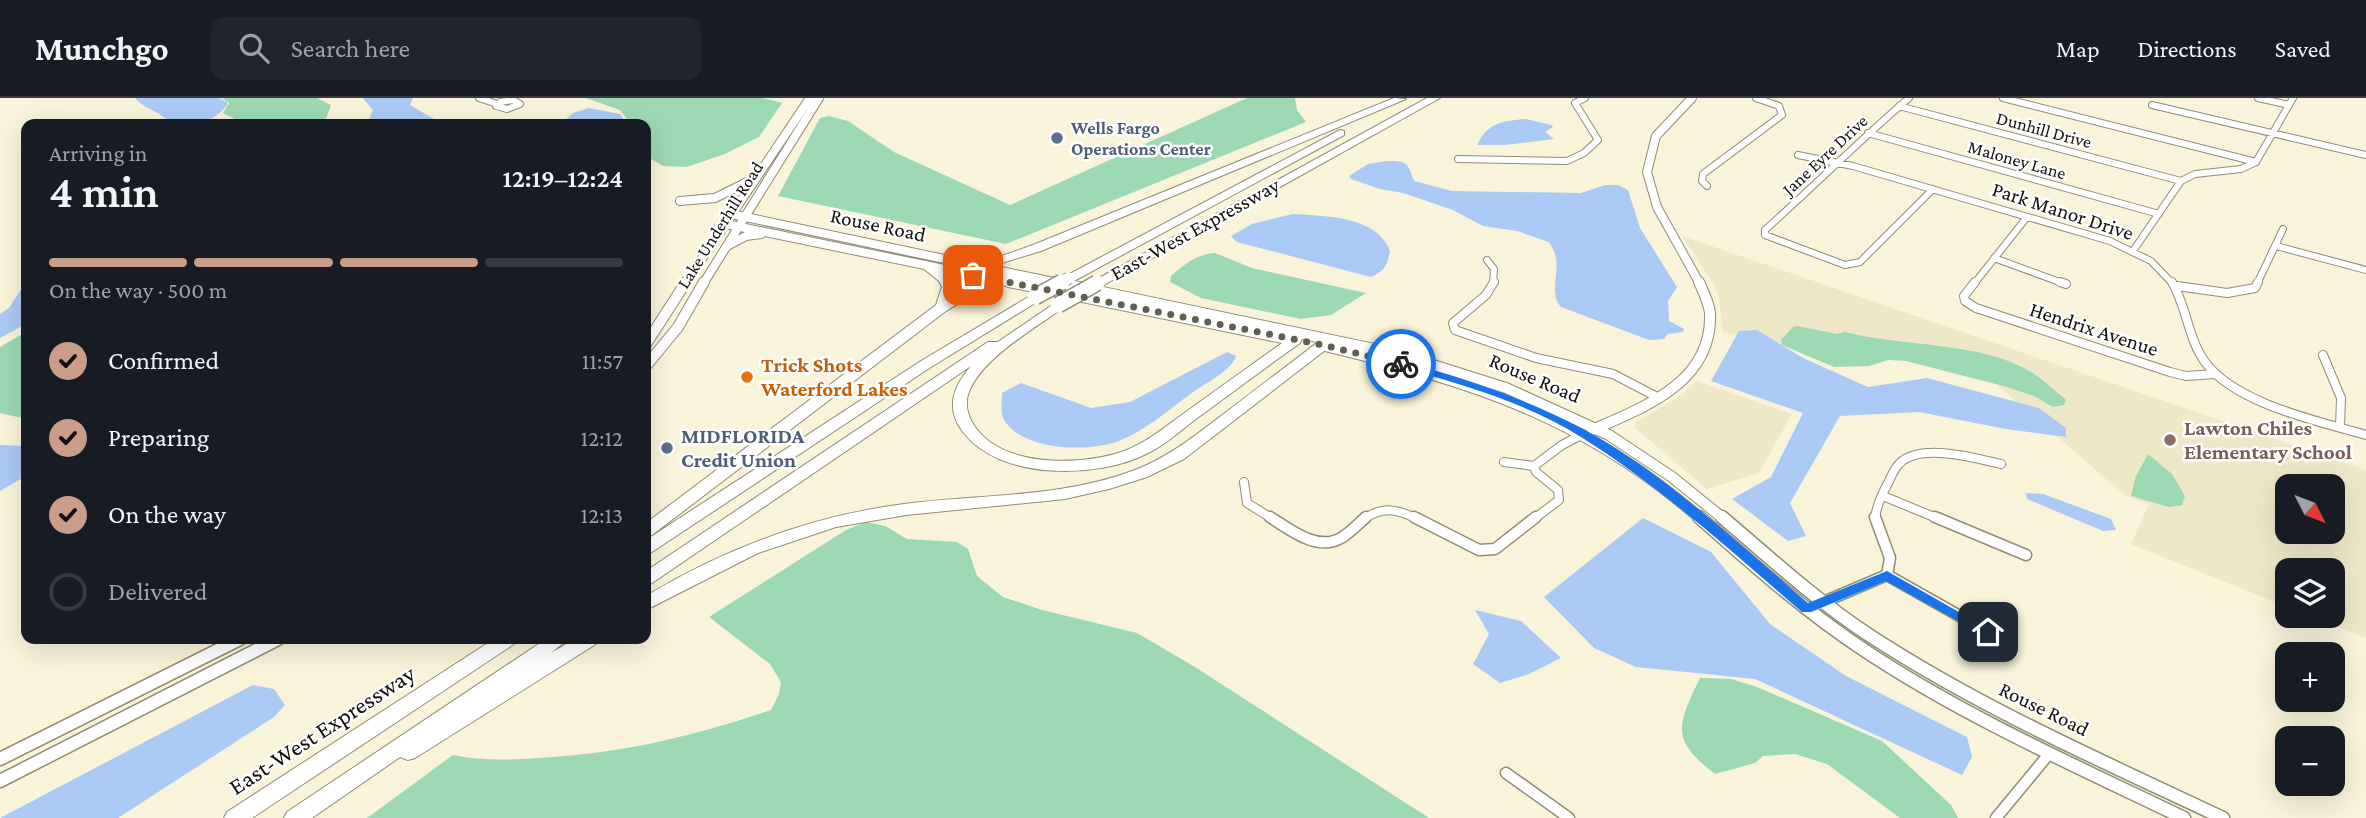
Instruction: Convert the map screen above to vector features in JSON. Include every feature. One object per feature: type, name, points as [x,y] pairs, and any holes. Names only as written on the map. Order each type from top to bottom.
[{"type":"highway","name":"East-West Expressway","points":[[651,576],[965,362],[1058,305],[1435,98]]},
{"type":"highway","name":"East-West Expressway","points":[[651,545],[926,364],[1035,298],[1402,99]]},
{"type":"highway","points":[[976,267],[1037,248],[1402,99]]},
{"type":"highway","points":[[651,527],[941,308],[973,288],[1012,278],[1013,263],[1037,248]]},
{"type":"highway","points":[[925,265],[945,279],[949,287],[949,296],[941,308]]},
{"type":"highway","points":[[1058,305],[990,356],[966,381],[959,396],[966,428],[984,443],[1017,461],[1049,468],[1085,466],[1116,460],[1143,450],[1296,337]]},
{"type":"highway","points":[[651,601],[693,574],[751,547],[812,527],[868,514],[1059,495],[1111,485],[1152,470],[1178,456],[1325,342]]},
{"type":"highway","points":[[234,818],[487,644]]},
{"type":"highway","name":"East-West Expressway","points":[[234,818],[500,644]]},
{"type":"highway","points":[[295,818],[552,644]]},
{"type":"highway","points":[[317,802],[430,740],[581,644]]},
{"type":"street","points":[[479,98],[497,104]]},
{"type":"street","name":"Lake Underhill Road","points":[[651,336],[726,224],[752,178],[810,98]]},
{"type":"street","name":"Lake Underhill Road","points":[[651,360],[678,327],[724,247],[820,98]]},
{"type":"street","points":[[1458,159],[1575,159],[1598,141],[1575,103],[1585,98]]},
{"type":"street","points":[[1504,462],[1534,466],[1553,450],[1583,433],[1659,398],[1691,372],[1708,346],[1712,315],[1709,297],[1661,219],[1649,186],[1651,145],[1664,123],[1692,98]]},
{"type":"street","points":[[1707,186],[1702,181],[1703,174],[1782,115],[1779,106],[1756,98]]},
{"type":"street","name":"Jane Eyre Drive","points":[[1909,98],[1765,230],[1765,235],[1845,265],[1854,265],[1933,189]]},
{"type":"street","points":[[2003,98],[2256,162]]},
{"type":"street","points":[[2133,251],[2180,181],[2195,174],[2241,169],[2256,162],[2291,102],[2258,98]]},
{"type":"street","points":[[2152,105],[2366,155]]},
{"type":"street","name":"Dunhill Drive","points":[[1899,106],[2180,181]]},
{"type":"street","name":"Maloney Lane","points":[[1868,133],[2159,214]]},
{"type":"street","name":"Park Manor Drive","points":[[1798,155],[1853,166],[2133,251],[2165,272],[2177,286],[2204,361],[2215,374],[2255,398],[2366,435]]},
{"type":"street","points":[[680,201],[700,201],[724,195],[752,178]]},
{"type":"street","name":"Rouse Road","points":[[731,214],[741,222],[767,233],[925,265],[1012,278],[1296,337],[1398,354],[1477,376],[1545,403],[1596,428],[1672,476],[1823,602],[1902,656],[2000,712],[2223,818]]},
{"type":"street","points":[[2027,217],[1994,258],[2066,284]]},
{"type":"street","name":"Rouse Road","points":[[726,224],[741,222],[976,267],[1012,278]]},
{"type":"street","points":[[2177,286],[2236,294],[2255,288],[2283,229]]},
{"type":"street","points":[[724,247],[746,236],[767,233]]},
{"type":"street","points":[[2276,246],[2366,270]]},
{"type":"street","name":"Hendrix Avenue","points":[[1994,258],[1964,296],[1965,302],[1976,308],[2170,372],[2186,376],[2215,374]]},
{"type":"street","points":[[1487,260],[1494,266],[1496,280],[1491,291],[1453,323],[1455,330],[1536,358],[1613,374],[1659,398]]},
{"type":"street","name":"Rouse Road","points":[[1325,342],[1475,385],[1583,433],[1670,492],[1807,609],[1865,650],[1933,693],[2049,754],[2184,818]]},
{"type":"street","points":[[2323,355],[2344,400],[2340,427]]},
{"type":"street","points":[[1807,609],[1887,575],[1892,565],[1890,551],[1878,530],[1874,514],[1900,461],[1927,452],[2001,464]]},
{"type":"street","points":[[1244,482],[1247,503],[1321,543],[1338,541],[1373,511],[1384,508],[1399,510],[1479,550],[1495,549],[1559,500],[1558,490],[1536,471],[1534,466]]},
{"type":"street","points":[[1883,496],[2026,555]]},
{"type":"street","points":[[1887,575],[1988,632]]},
{"type":"street","points":[[0,759],[230,644]]},
{"type":"street","points":[[0,781],[268,644]]},
{"type":"street","points":[[1996,818],[2049,754]]},
{"type":"street","points":[[1506,774],[1569,818]]},
{"type":"shaded area","name":"Lawton Chiles Elementary School","points":[[1682,236],[2366,470],[2366,638],[2341,628],[2345,628],[2345,558],[2275,558],[2275,602],[2131,544],[2149,504],[2126,496],[1991,380],[1864,350],[1793,346],[1723,332],[1719,297],[1713,283]]},
{"type":"shaded area","points":[[1697,381],[1792,414],[1759,473],[1707,489],[1634,427],[1636,422],[1676,399]]},
{"type":"green space","points":[[222,98],[317,98],[331,105],[326,119],[234,119],[223,113],[229,103]]},
{"type":"green space","points":[[586,98],[763,98],[782,103],[759,137],[725,154],[687,167],[663,166],[651,159],[651,119],[627,119],[620,110]]},
{"type":"green space","points":[[1247,98],[1295,98],[1297,110],[1306,122],[1006,244],[778,196],[820,118],[829,116],[848,121],[894,152],[1010,205]]},
{"type":"green space","points":[[1215,253],[1252,268],[1366,293],[1331,315],[1301,319],[1201,298],[1170,282],[1171,276],[1181,267],[1202,255]]},
{"type":"green space","points":[[1793,327],[1990,355],[2033,373],[2066,400],[2064,405],[2053,407],[2034,396],[2007,387],[1906,361],[1888,360],[1869,366],[1834,367],[1782,345],[1781,340]]},
{"type":"green space","points":[[21,335],[21,418],[0,413],[0,347]]},
{"type":"green space","points":[[2148,454],[2172,474],[2185,496],[2182,505],[2169,507],[2131,496],[2136,476]]},
{"type":"green space","points":[[866,522],[885,526],[907,539],[957,542],[968,549],[977,576],[1003,597],[1042,610],[1137,633],[1195,667],[1429,818],[367,818],[453,755],[507,760],[569,756],[628,748],[686,736],[771,710],[779,694],[781,682],[770,664],[709,617],[846,530]]},
{"type":"green space","points":[[1700,678],[1731,679],[1757,687],[1882,741],[1951,805],[1958,818],[1900,818],[1827,764],[1795,754],[1763,756],[1755,763],[1715,774],[1690,751],[1682,731],[1686,708]]},
{"type":"water","points":[[135,98],[219,98],[227,102],[221,112],[210,119],[166,119]]},
{"type":"water","points":[[363,98],[413,98],[410,105],[434,119],[369,119],[373,110]]},
{"type":"water","points":[[589,108],[620,114],[624,119],[566,119],[573,113]]},
{"type":"water","points":[[1526,119],[1551,125],[1553,127],[1545,132],[1554,139],[1505,145],[1477,145],[1491,127]]},
{"type":"water","points":[[1387,161],[1406,164],[1414,181],[1452,191],[1581,193],[1605,185],[1618,185],[1628,190],[1640,228],[1677,287],[1668,301],[1669,321],[1684,329],[1683,332],[1668,334],[1664,339],[1649,340],[1561,307],[1557,302],[1555,290],[1556,257],[1549,242],[1517,231],[1483,226],[1453,210],[1403,193],[1380,189],[1349,176],[1368,164]]},
{"type":"water","points":[[1293,214],[1335,217],[1362,224],[1383,239],[1390,251],[1385,267],[1371,277],[1237,242],[1231,236],[1252,224]]},
{"type":"water","points":[[21,290],[21,327],[0,338],[0,314],[9,308]]},
{"type":"water","points":[[1757,330],[1803,358],[1868,387],[1927,378],[2039,408],[2066,428],[2066,437],[2006,429],[1919,412],[1840,416],[1790,503],[1806,536],[1788,541],[1732,499],[1771,477],[1803,413],[1711,381],[1739,331]]},
{"type":"water","points":[[1227,352],[1236,356],[1225,371],[1149,425],[1107,445],[1060,447],[1029,440],[1017,433],[1003,417],[1002,393],[1021,383],[1091,408],[1130,402]]},
{"type":"water","points":[[0,445],[21,446],[21,479],[0,491]]},
{"type":"water","points":[[2026,493],[2043,494],[2111,519],[2116,530],[2103,531],[2027,499]]},
{"type":"water","points":[[1643,518],[1711,552],[1770,624],[1846,676],[1967,737],[1972,757],[1962,775],[1755,679],[1636,667],[1594,648],[1544,597]]},
{"type":"water","points":[[1475,610],[1521,621],[1561,658],[1529,674],[1500,683],[1473,664],[1489,634]]},
{"type":"water","points":[[253,685],[274,689],[285,705],[274,717],[118,818],[0,818]]},
{"type":"way so far","points":[[973,275],[1323,345],[1401,364]]},
{"type":"place","name":"Wells Fargo Operations Center","points":[[1057,138]]},
{"type":"place","name":"Trick Shots Waterford Lakes","points":[[747,377]]},
{"type":"place","name":"Lawton Chiles Elementary School","points":[[2170,440]]},
{"type":"place","name":"MIDFLORIDA Credit Union","points":[[667,448]]},
{"type":"route","points":[[1401,364],[1475,385],[1583,433],[1670,492],[1744,558],[1807,609],[1887,575],[1988,632]]}]
